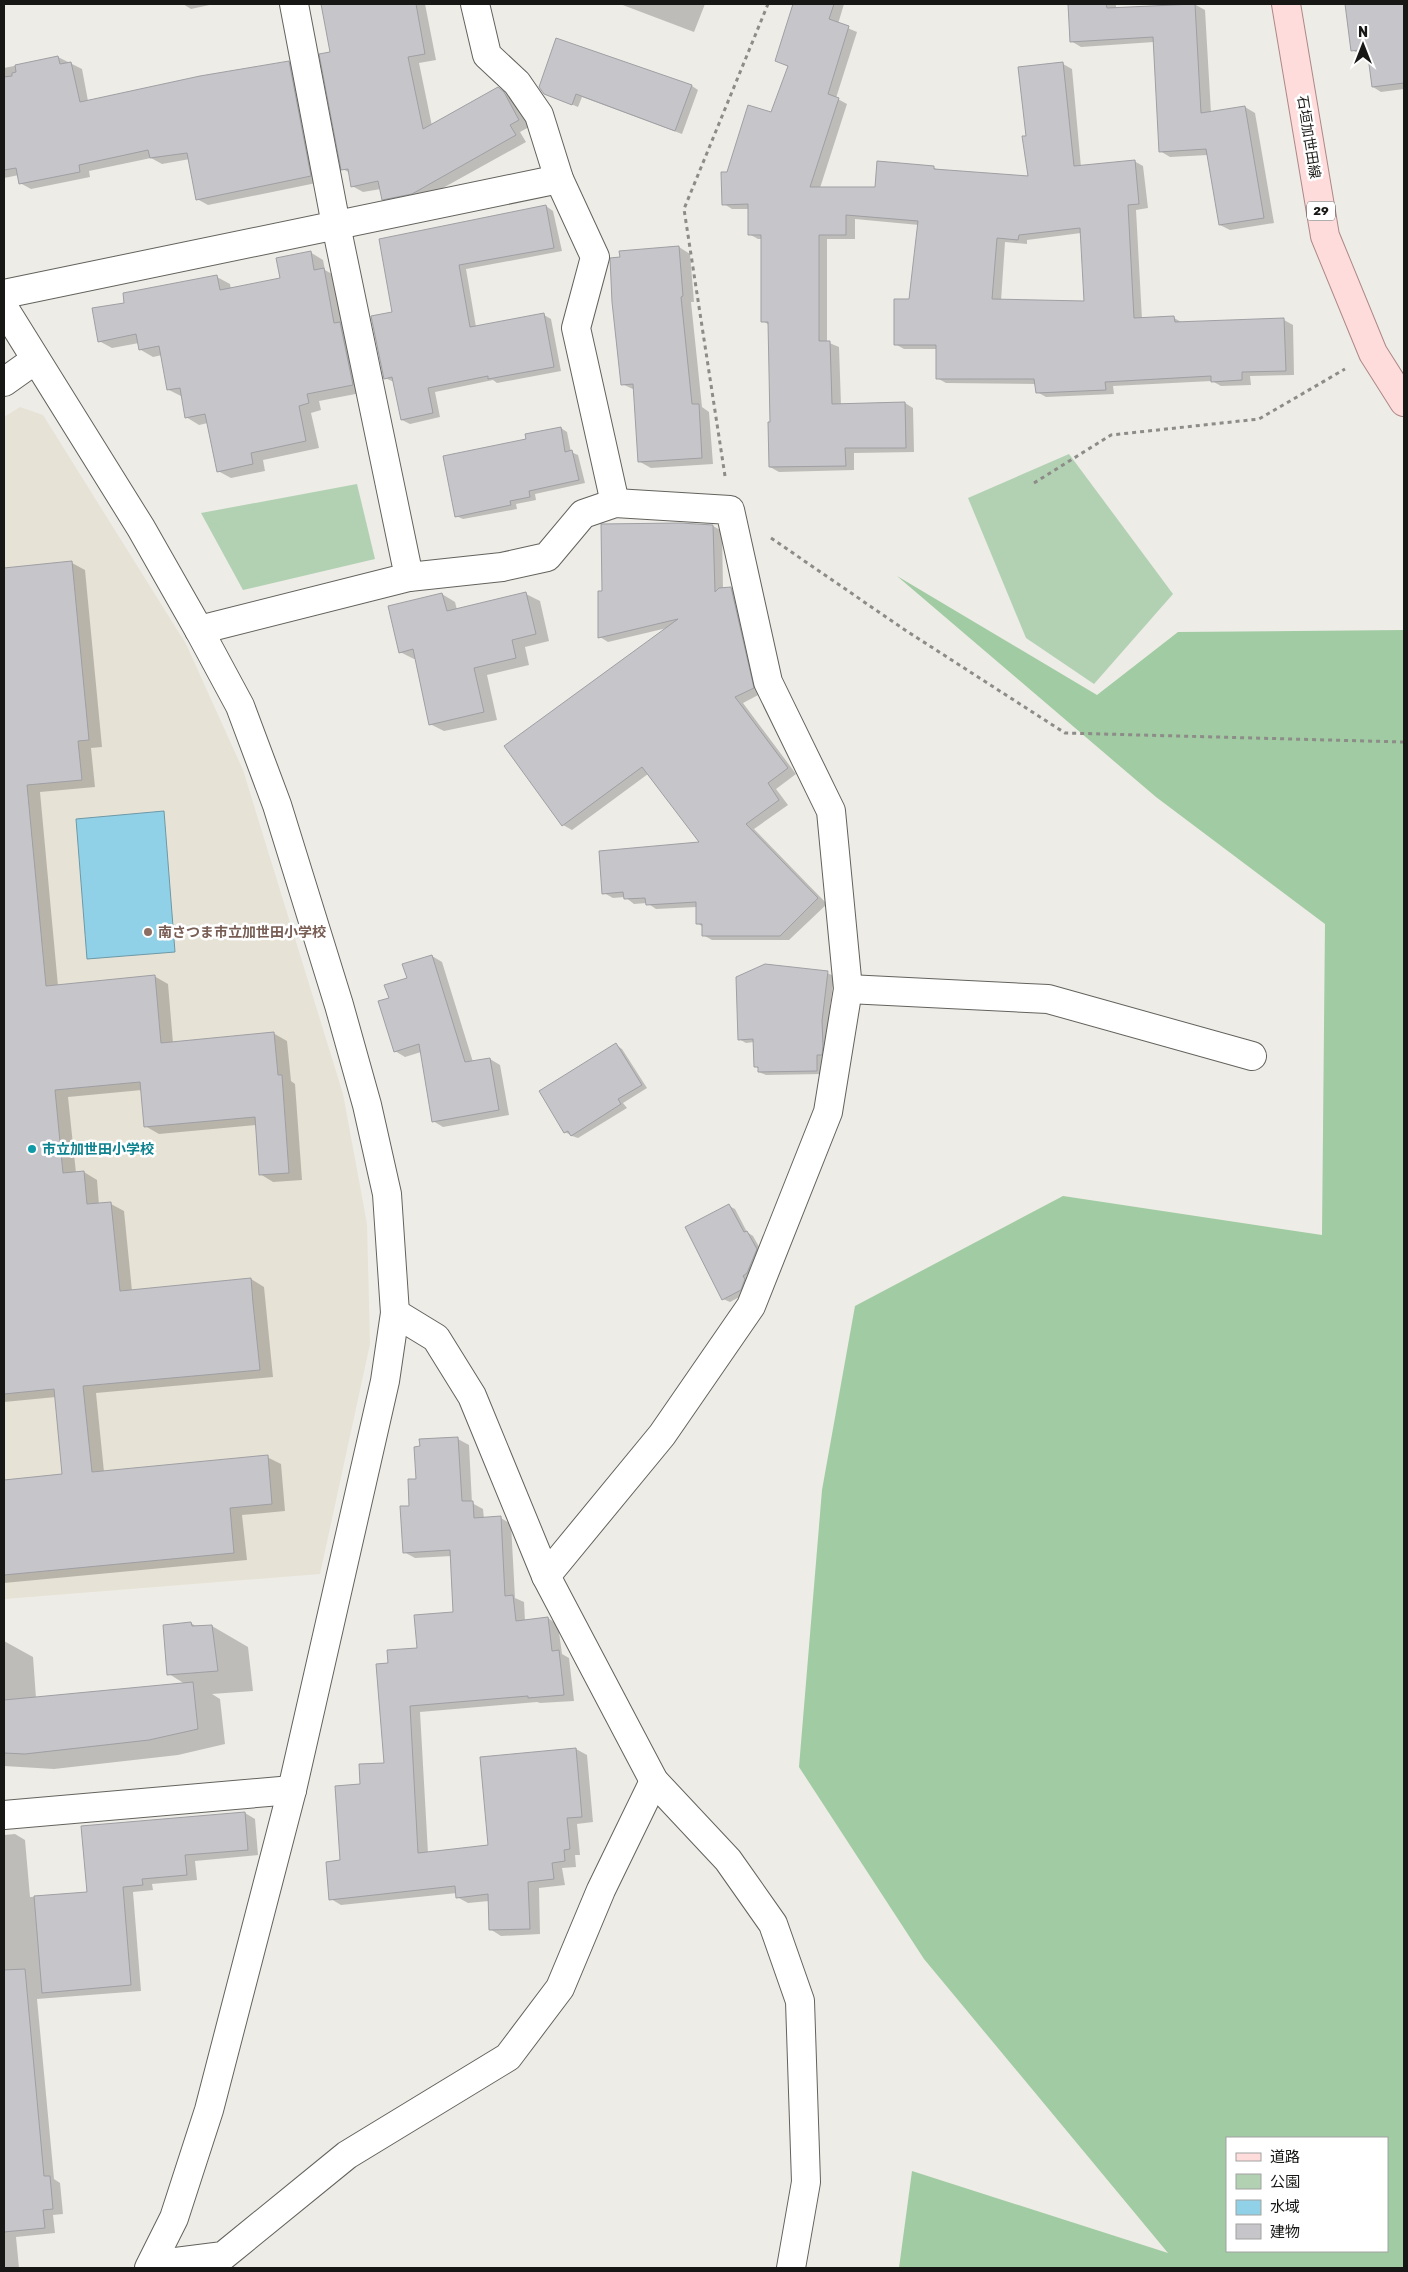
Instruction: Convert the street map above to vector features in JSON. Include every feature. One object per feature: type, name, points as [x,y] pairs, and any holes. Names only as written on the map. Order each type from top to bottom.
[{"type":"main road","name":"石垣加世田線","points":[[1286,4],[1325,236],[1373,353],[1404,402]]},
{"type":"street","points":[[294,4],[336,225],[409,577]]},
{"type":"street","points":[[475,4],[487,56],[517,82],[538,115],[559,179],[594,257],[576,328],[615,503]]},
{"type":"street","points":[[4,294],[559,179]]},
{"type":"street","points":[[4,308],[141,528],[240,706],[277,805],[339,1005],[367,1105],[387,1194],[395,1313],[381,1400],[292,1790],[209,2110],[174,2218],[151,2266]]},
{"type":"street","points":[[4,382],[35,360]]},
{"type":"street","points":[[198,630],[409,577],[502,567],[547,556],[583,514],[615,503],[730,510],[768,682],[830,811],[848,989],[828,1112],[751,1306],[662,1435],[546,1576]]},
{"type":"street","points":[[848,989],[1048,999],[1252,1056]]},
{"type":"street","points":[[395,1313],[436,1338],[472,1396],[546,1576],[654,1781],[728,1860],[774,1924],[800,2001],[806,2182],[791,2268]]},
{"type":"street","points":[[151,2266],[223,2256],[347,2155],[508,2057],[560,1988],[601,1890],[654,1781]]},
{"type":"street","points":[[4,1815],[292,1790]]},
{"type":"path","points":[[768,4],[684,209],[730,510],[905,630],[1065,733],[1404,742]]},
{"type":"path","points":[[1034,483],[1111,435],[1259,419],[1373,353]]},
{"type":"shaded area","name":"南さつま市立加世田小学校","points":[[20,407],[43,415],[186,644],[243,770],[343,1094],[367,1224],[370,1344],[320,1574],[4,1599],[4,417]]},
{"type":"green space","points":[[1069,454],[1173,594],[1094,684],[1026,638],[968,498]]},
{"type":"green space","points":[[357,484],[375,559],[243,590],[201,513]]},
{"type":"green space","points":[[897,576],[1097,695],[1178,632],[1404,630],[1404,2268],[899,2268],[912,2171],[1168,2253],[924,1959],[799,1767],[822,1490],[855,1306],[1063,1196],[1322,1235],[1325,924],[1156,797]]},
{"type":"water","points":[[164,811],[175,952],[87,959],[76,819]]},
{"type":"building","points":[[321,4],[416,4],[425,54],[408,57],[423,129],[498,87],[504,92],[519,120],[510,125],[516,135],[412,194],[382,200],[378,181],[351,187],[348,169],[341,170],[319,54],[330,52]]},
{"type":"building","points":[[793,4],[834,4],[829,19],[849,26],[828,94],[839,98],[810,187],[875,187],[877,161],[934,166],[934,169],[1028,176],[1022,136],[1026,136],[1018,67],[1063,62],[1074,166],[1135,160],[1139,204],[1128,205],[1134,318],[1174,316],[1175,322],[1284,318],[1286,371],[1242,372],[1242,380],[1211,382],[1211,376],[1105,382],[1106,390],[1036,393],[1034,379],[936,379],[936,345],[894,345],[894,299],[909,299],[918,221],[846,215],[846,235],[819,235],[819,341],[830,341],[832,404],[905,402],[906,448],[845,448],[846,466],[769,467],[768,322],[761,322],[761,235],[748,235],[748,204],[722,205],[721,172],[727,172],[748,105],[771,112],[788,66],[775,61]],"holes":[[[1080,228],[1084,301],[992,299],[997,238],[1018,240],[1019,235]]]},
{"type":"building","points":[[1068,4],[1106,4],[1107,8],[1195,4],[1201,113],[1245,106],[1264,218],[1219,225],[1206,149],[1159,152],[1153,37],[1070,42]]},
{"type":"building","points":[[1345,4],[1404,4],[1404,83],[1372,87],[1367,49],[1351,51]]},
{"type":"building","points":[[556,38],[692,85],[675,131],[576,94],[572,105],[544,94],[539,87]]},
{"type":"building","points":[[58,56],[60,64],[71,62],[80,102],[200,76],[289,61],[311,176],[196,200],[187,153],[150,158],[148,150],[79,165],[80,172],[19,184],[16,168],[4,170],[4,77],[12,76],[12,73],[16,72],[15,65]]},
{"type":"building","points":[[546,205],[554,248],[459,265],[470,327],[544,313],[554,367],[488,379],[488,376],[428,388],[433,413],[401,420],[392,377],[384,379],[371,316],[392,312],[379,239]]},
{"type":"building","points":[[679,246],[683,296],[681,297],[692,404],[699,404],[702,458],[638,462],[633,384],[621,385],[612,302],[610,258],[620,257],[619,251]]},
{"type":"building","points":[[311,251],[314,270],[324,268],[334,323],[340,322],[353,385],[307,394],[309,403],[299,406],[306,441],[251,453],[253,464],[217,472],[205,414],[185,418],[180,388],[167,390],[159,346],[139,350],[136,334],[98,342],[92,308],[124,303],[123,293],[217,275],[220,290],[280,278],[276,258]]},
{"type":"building","points":[[561,427],[565,452],[572,450],[579,480],[529,491],[530,497],[510,501],[511,505],[455,517],[443,456],[526,439],[525,434]]},
{"type":"building","points":[[680,523],[713,525],[715,592],[719,588],[731,587],[754,688],[735,697],[788,768],[768,783],[779,800],[746,824],[818,898],[780,936],[702,936],[702,924],[696,924],[696,902],[646,905],[645,898],[624,899],[623,892],[602,894],[599,851],[699,842],[642,767],[562,826],[504,746],[678,619],[598,638],[598,591],[602,591],[601,524]]},
{"type":"building","name":"市立加世田小学校","points":[[72,561],[89,740],[78,741],[82,780],[27,785],[46,986],[155,975],[161,1043],[274,1032],[278,1075],[282,1075],[289,1173],[259,1175],[255,1117],[144,1127],[140,1082],[55,1090],[63,1173],[84,1171],[87,1204],[111,1202],[120,1291],[251,1278],[260,1370],[83,1386],[92,1472],[268,1455],[272,1504],[230,1508],[234,1553],[4,1575],[4,1480],[62,1474],[54,1389],[4,1394],[4,568]]},
{"type":"building","points":[[526,592],[536,634],[512,640],[516,658],[474,668],[484,712],[429,725],[413,649],[399,653],[388,606],[442,593],[447,611]]},
{"type":"building","points":[[432,955],[465,1062],[490,1058],[499,1110],[432,1122],[419,1044],[394,1052],[378,1001],[389,998],[384,985],[407,978],[402,964]]},
{"type":"building","points":[[765,964],[828,971],[822,1021],[823,1046],[822,1055],[817,1055],[817,1071],[758,1072],[758,1067],[754,1067],[753,1039],[738,1040],[736,977]]},
{"type":"building","points":[[616,1043],[642,1085],[618,1099],[621,1104],[571,1136],[568,1131],[564,1133],[539,1091]]},
{"type":"building","points":[[729,1204],[744,1232],[747,1231],[757,1249],[747,1273],[743,1276],[745,1279],[741,1290],[722,1300],[685,1227]]},
{"type":"building","points":[[458,1437],[462,1501],[473,1501],[474,1518],[501,1516],[505,1596],[513,1595],[516,1621],[548,1617],[552,1651],[559,1650],[564,1695],[528,1698],[528,1696],[410,1706],[418,1853],[488,1845],[480,1757],[576,1748],[582,1817],[567,1818],[570,1849],[564,1850],[565,1861],[552,1863],[554,1879],[528,1882],[530,1929],[489,1930],[488,1894],[456,1898],[455,1886],[329,1900],[326,1862],[340,1860],[335,1786],[360,1784],[359,1764],[384,1763],[376,1664],[388,1663],[387,1650],[417,1648],[414,1615],[453,1612],[450,1550],[403,1553],[400,1506],[409,1506],[408,1479],[416,1479],[414,1447],[420,1446],[419,1439]]},
{"type":"building","points":[[191,1622],[192,1626],[212,1625],[218,1671],[167,1675],[163,1625]]},
{"type":"building","points":[[193,1682],[198,1729],[149,1740],[25,1754],[4,1753],[4,1700]]},
{"type":"building","points":[[245,1812],[248,1850],[185,1855],[187,1875],[142,1879],[143,1885],[123,1887],[131,1985],[42,1993],[34,1896],[87,1892],[81,1826]]},
{"type":"building","points":[[25,1969],[44,2176],[50,2176],[53,2209],[43,2210],[45,2228],[4,2232],[4,1970]]},
{"type":"place","name":"南さつま市立加世田小学校","points":[[148,932]]},
{"type":"place","name":"市立加世田小学校","points":[[32,1149]]}]
